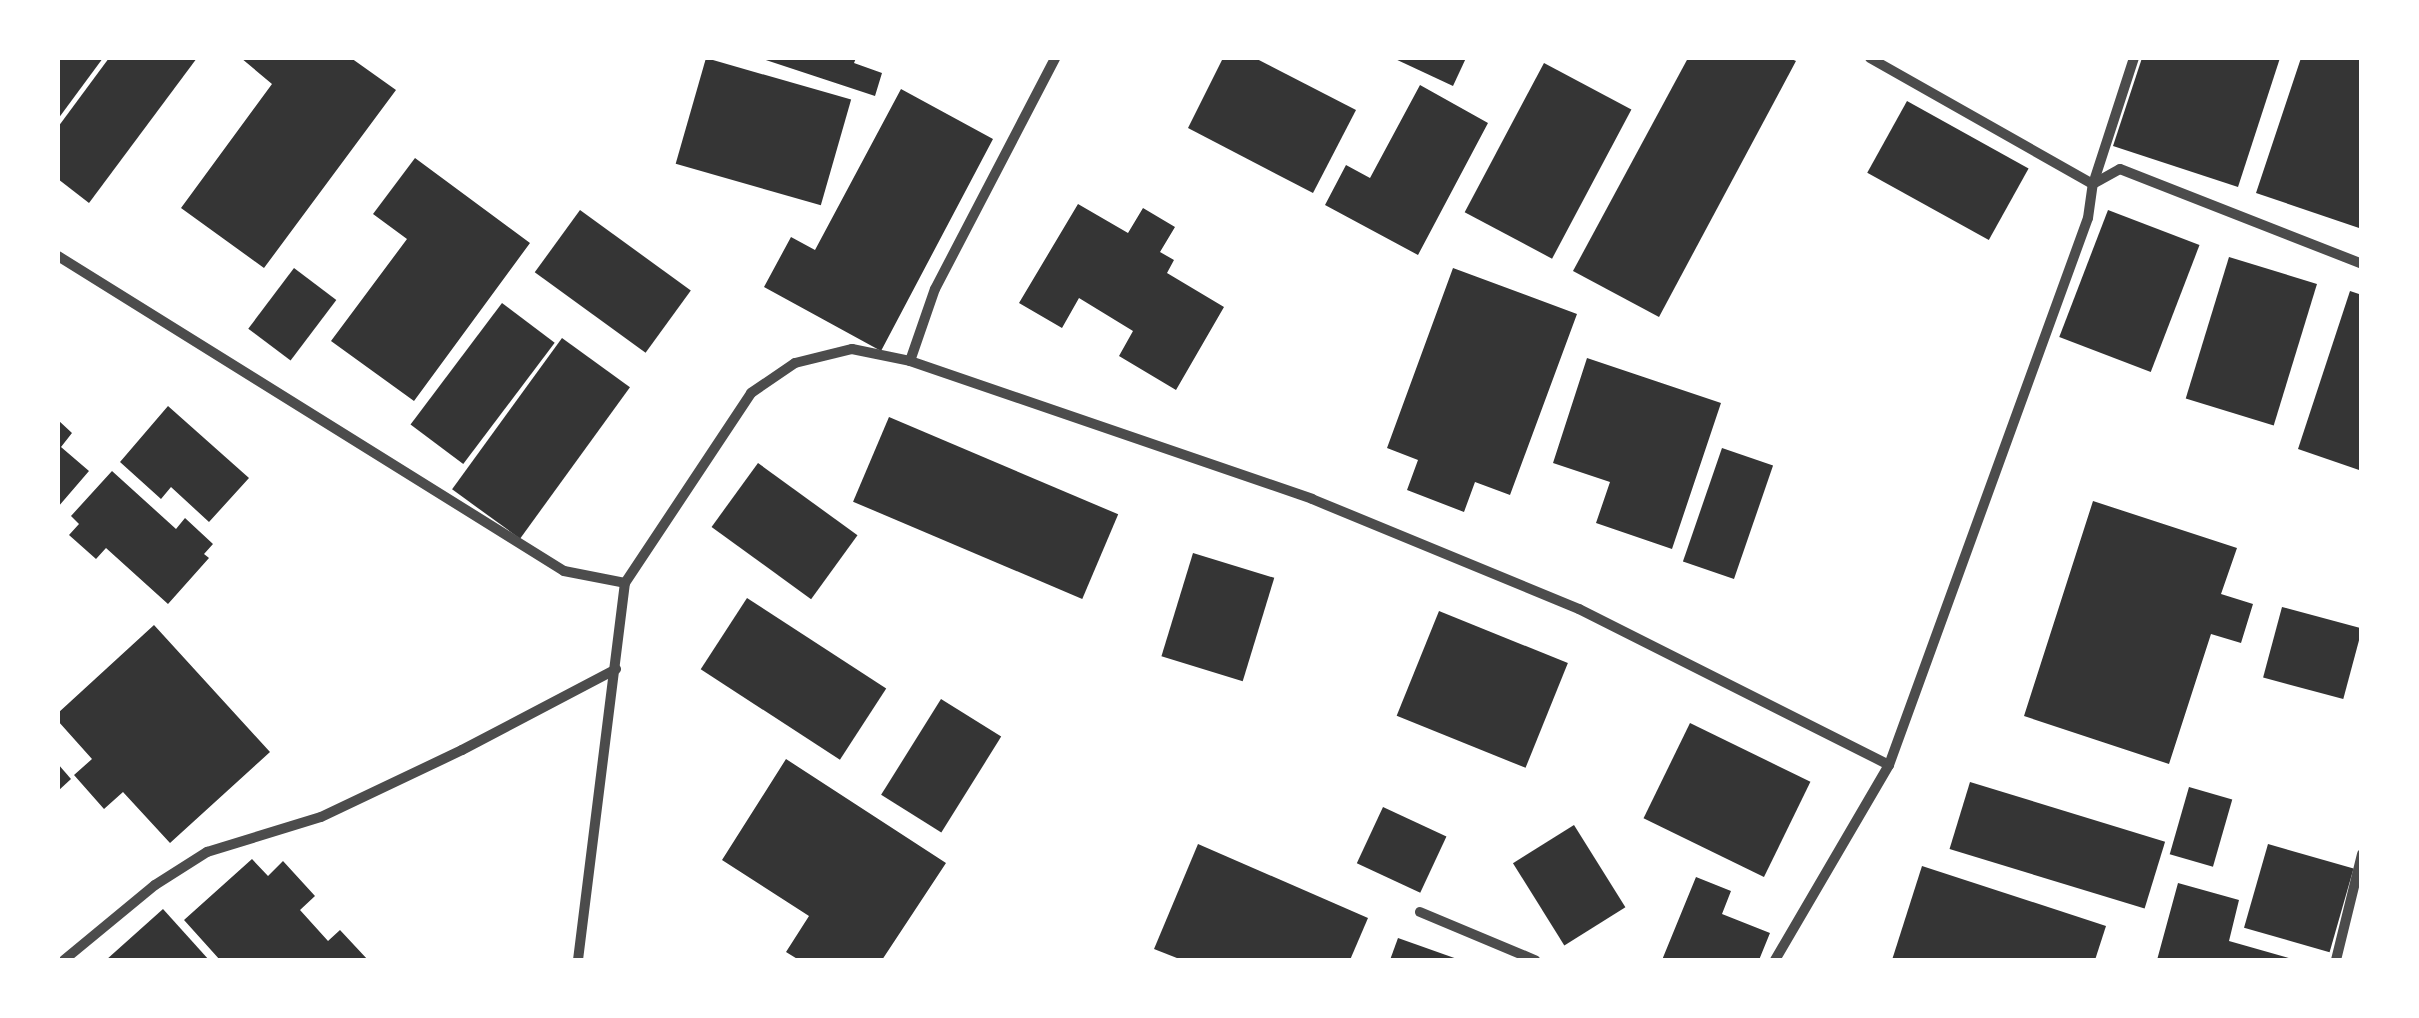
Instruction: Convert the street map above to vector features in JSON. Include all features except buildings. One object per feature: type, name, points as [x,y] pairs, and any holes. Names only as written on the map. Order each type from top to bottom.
[{"type":"street","points":[[910,361],[935,289],[1055,58]]},
{"type":"street","points":[[1870,58],[2093,184]]},
{"type":"street","points":[[1775,960],[1889,765],[2088,218],[2093,184],[2134,58]]},
{"type":"street","points":[[2093,184],[2120,170],[2362,264]]},
{"type":"street","points":[[58,256],[564,571],[625,583]]},
{"type":"street","points":[[578,960],[625,583],[751,393],[795,362],[852,350],[910,361],[1312,499],[1561,601],[1889,765]]},
{"type":"street","points":[[64,960],[155,885],[207,852],[321,817],[462,750],[616,669]]},
{"type":"street","points":[[2336,960],[2362,854]]},
{"type":"street","points":[[1420,912],[1535,960]]}]
